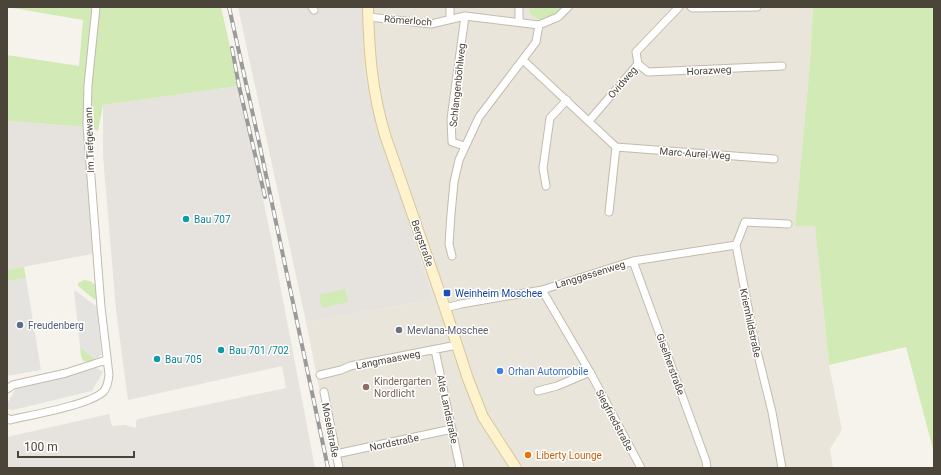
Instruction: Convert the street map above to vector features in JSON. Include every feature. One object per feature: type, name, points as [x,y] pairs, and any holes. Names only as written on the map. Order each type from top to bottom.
[{"type":"main road","name":"Bergstraße","points":[[369,12],[370,61],[377,109],[385,135],[468,379],[483,417],[516,468]]},
{"type":"street","name":"Im Tiefgewann","points":[[8,420],[83,402],[104,392],[108,384],[109,375],[106,360],[88,154],[87,125],[88,85],[96,7]]},
{"type":"street","points":[[450,7],[450,18]]},
{"type":"street","points":[[519,7],[519,22]]},
{"type":"street","points":[[452,256],[449,244],[454,182],[458,160],[464,146],[479,117],[536,42],[539,25],[558,18],[568,7]]},
{"type":"street","name":"Ovidweg","points":[[589,121],[638,64],[636,52],[679,7]]},
{"type":"street","points":[[691,7],[757,7]]},
{"type":"street","name":"Römerloch","points":[[369,12],[431,24],[450,18],[465,16],[539,25]]},
{"type":"street","name":"Schlangenböhlweg","points":[[464,146],[452,142],[451,119],[465,16]]},
{"type":"street","points":[[523,60],[616,147],[609,212]]},
{"type":"street","name":"Horazweg","points":[[638,64],[648,72],[782,66]]},
{"type":"street","points":[[546,186],[544,168],[550,118],[567,100]]},
{"type":"street","name":"Marc-Aurel-Weg","points":[[616,147],[774,158]]},
{"type":"street","points":[[736,245],[745,222],[788,224]]},
{"type":"street","name":"Langgassenweg","points":[[445,308],[542,290],[633,261],[736,245]]},
{"type":"street","name":"Kriemhildstraße","points":[[736,245],[755,343],[772,412],[782,468]]},
{"type":"street","name":"Giselherstraße","points":[[633,261],[670,359],[706,461],[707,468]]},
{"type":"street","name":"Siegfriedstraße","points":[[542,290],[590,372],[641,468]]},
{"type":"street","name":"Langmaasweg","points":[[320,375],[341,370],[350,366],[457,345]]},
{"type":"street","name":"Alte Landstraße","points":[[435,350],[460,468]]},
{"type":"street","points":[[7,389],[13,385],[66,373],[106,360]]},
{"type":"street","points":[[538,391],[557,386],[590,372]]},
{"type":"street","name":"Moselstraße","points":[[324,392],[338,468]]},
{"type":"street","name":"Nordstraße","points":[[336,454],[452,429]]},
{"type":"shaded area","points":[[238,7],[363,7],[363,56],[367,89],[377,125],[434,299],[306,322]]},
{"type":"shaded area","points":[[363,7],[813,7],[810,63],[795,226],[815,226],[829,365],[842,430],[830,449],[833,468],[335,468],[306,322],[434,299],[403,199],[377,126],[367,89],[363,56]]},
{"type":"shaded area","points":[[239,86],[271,237],[315,468],[7,468],[7,437],[109,414],[112,426],[125,425],[136,428],[136,421],[138,419],[286,388],[282,366],[128,400],[116,310],[103,156],[103,105]]},
{"type":"shaded area","points":[[7,121],[89,127],[97,253],[7,270]]},
{"type":"shaded area","name":"Freudenberg","points":[[26,278],[41,370],[7,376],[7,281]]},
{"type":"shaded area","points":[[74,291],[97,307],[101,355],[95,359],[80,347]]},
{"type":"shaded area","points":[[95,368],[103,372],[92,391],[13,410],[8,409],[7,404],[16,388]]},
{"type":"green space","points":[[7,7],[221,7],[239,86],[103,105],[98,131],[88,127],[7,121],[7,55],[79,66],[83,20]]},
{"type":"green space","points":[[529,7],[563,8],[555,15],[540,20],[530,14]]},
{"type":"green space","points":[[813,7],[934,7],[934,453],[906,347],[829,365],[815,226],[795,226],[810,63]]},
{"type":"green space","points":[[24,267],[26,278],[7,281],[7,270]]},
{"type":"green space","points":[[84,280],[90,281],[95,285],[95,300],[78,286],[78,283]]},
{"type":"green space","points":[[345,289],[348,302],[322,308],[319,295]]},
{"type":"green space","points":[[80,347],[95,360],[89,362],[83,361]]},
{"type":"railway","points":[[229,7],[328,468]]},
{"type":"railway","points":[[232,48],[239,86],[265,197]]},
{"type":"place","name":"Bau 707","points":[[186,219]]},
{"type":"place","name":"Weinheim Moschee","points":[[447,293]]},
{"type":"place","name":"Freudenberg","points":[[20,325]]},
{"type":"place","name":"Mevlana-Moschee","points":[[399,330]]},
{"type":"place","name":"Bau 701 /702","points":[[221,350]]},
{"type":"place","name":"Bau 705","points":[[157,359]]},
{"type":"place","name":"Orhan Automobile","points":[[500,371]]},
{"type":"place","name":"Kindergarten Nordlicht","points":[[366,387]]},
{"type":"place","name":"Liberty Lounge","points":[[528,455]]}]
